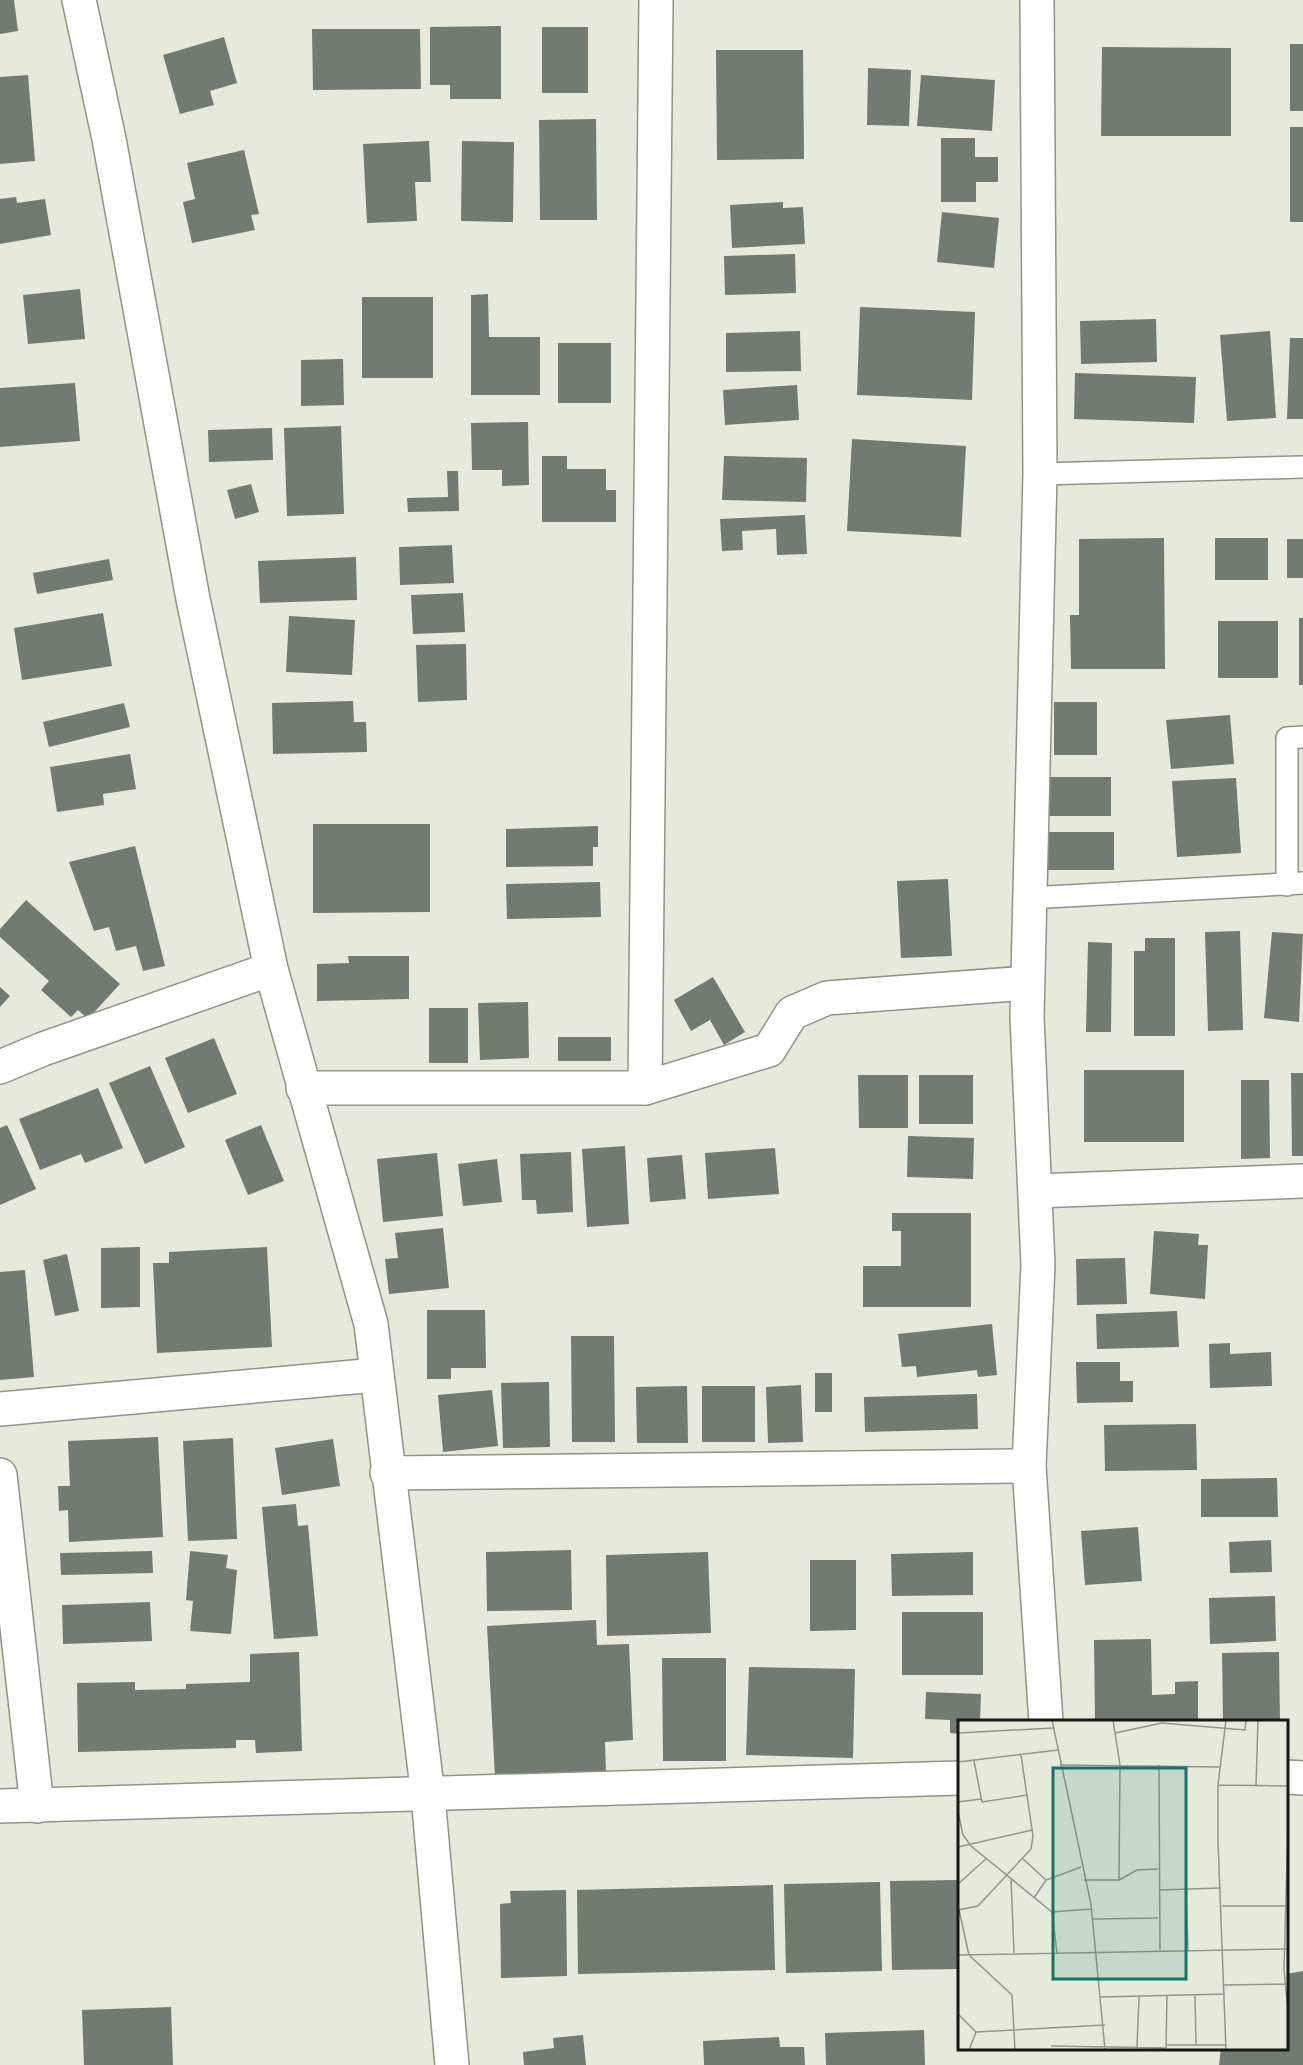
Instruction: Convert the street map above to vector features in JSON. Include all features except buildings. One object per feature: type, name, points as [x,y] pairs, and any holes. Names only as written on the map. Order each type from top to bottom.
[{"type":"street","points":[[80,0],[109,139],[193,599],[271,969],[371,1324],[387,1473],[428,1796],[452,2065]]},
{"type":"street","points":[[645,1088],[656,0]]},
{"type":"street","points":[[1037,0],[1040,474],[1027,983],[1038,1265],[1029,1466],[1046,1720]]},
{"type":"street","points":[[0,1067],[54,1045],[271,969]]},
{"type":"street","points":[[303,1088],[645,1088],[769,1050],[792,1013],[827,998],[1027,983]]},
{"type":"street","points":[[1035,1191],[1303,1181],[1303,1199]]},
{"type":"street","points":[[0,1409],[376,1375]]},
{"type":"street","points":[[387,1473],[1029,1466]]},
{"type":"street","points":[[0,1475],[37,1806]]},
{"type":"street","points":[[1288,1777],[1303,1778]]},
{"type":"street","points":[[0,1806],[428,1796],[958,1778]]},
{"type":"lane","points":[[1040,474],[1303,467]]},
{"type":"lane","points":[[1029,898],[1295,884],[1287,738],[1303,737]]}]
